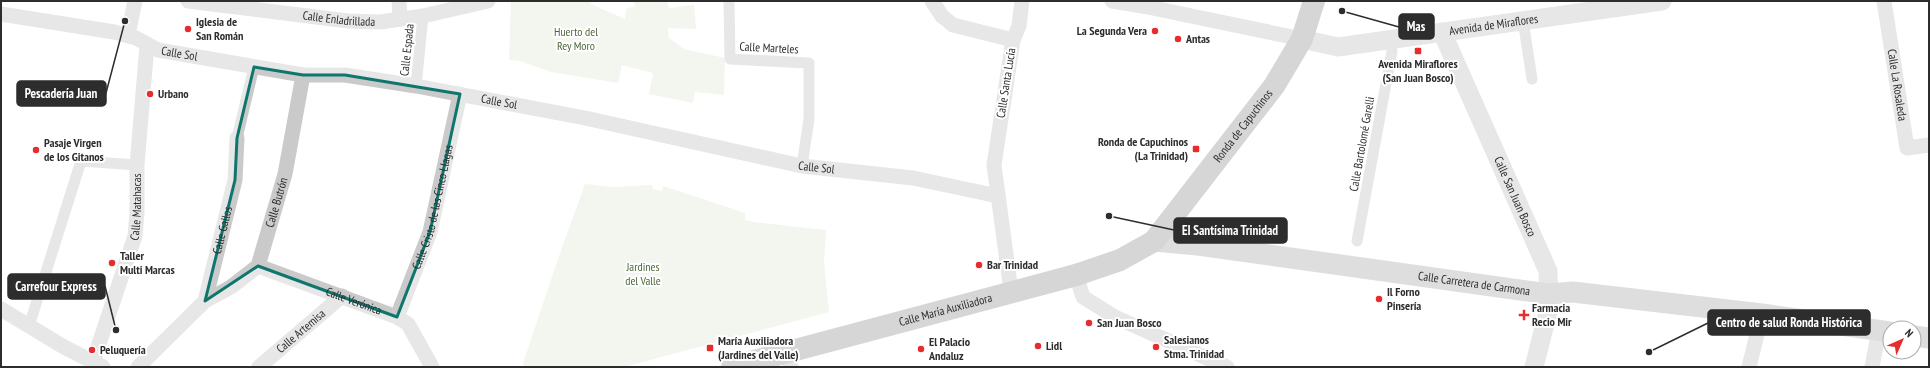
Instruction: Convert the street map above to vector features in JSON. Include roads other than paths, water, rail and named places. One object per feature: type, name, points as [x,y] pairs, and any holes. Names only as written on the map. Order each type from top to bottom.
[{"type":"main road","name":"Ronda de Capuchinos","points":[[1162,242],[1274,86],[1302,39],[1314,1]]},
{"type":"main road","name":"Calle Carretera de Carmona","points":[[1162,242],[1549,294],[1573,292],[1762,314],[1882,331]]},
{"type":"main road","name":"Calle María Auxiliadora","points":[[732,367],[789,360],[1011,291],[1076,275],[1120,260],[1162,242]]},
{"type":"street","points":[[121,33],[135,1]]},
{"type":"street","name":"Calle Enladrillada","points":[[188,1],[238,4],[348,21],[380,22],[423,16],[488,1]]},
{"type":"street","points":[[399,1],[400,18]]},
{"type":"street","name":"Calle Marteles","points":[[729,1],[730,59],[809,63],[809,119],[802,166]]},
{"type":"street","name":"Calle Santa Lucía","points":[[932,1],[942,16],[953,25],[1013,40],[994,165],[1011,291]]},
{"type":"street","points":[[1013,40],[1019,26],[1022,1]]},
{"type":"street","points":[[1112,1],[1269,31],[1302,39]]},
{"type":"street","name":"Avenida de Miraflores","points":[[1302,39],[1338,47],[1523,20],[1590,6],[1662,1]]},
{"type":"street","name":"Calle La Rosaleda","points":[[1884,1],[1907,148],[1929,145]]},
{"type":"street","name":"Calle Sol","points":[[1,14],[121,33],[158,50],[303,75],[345,75],[416,86],[681,138],[802,166],[913,178],[998,196]]},
{"type":"street","name":"Calle Espada","points":[[416,86],[423,16]]},
{"type":"street","points":[[1523,20],[1532,79]]},
{"type":"street","name":"Calle San Juan Bosco","points":[[1442,32],[1548,271],[1549,308],[1534,367]]},
{"type":"street","name":"Calle Matahacas","points":[[98,365],[135,236],[137,213],[137,166],[147,45]]},
{"type":"street","name":"Calle Bartolomé Garelli","points":[[1357,241],[1392,51]]},
{"type":"street","name":"Calle Gallos","points":[[206,301],[235,180],[237,138],[254,67]]},
{"type":"street","name":"Calle Butrón","points":[[258,266],[285,174],[303,75]]},
{"type":"street","name":"Calle Cristo de las Cinco Llagas","points":[[397,317],[430,232],[460,94]]},
{"type":"street","points":[[29,326],[81,161],[137,166]]},
{"type":"street","points":[[138,367],[206,301],[231,286],[258,266]]},
{"type":"street","name":"Calle Verónica","points":[[258,266],[397,317],[408,324],[426,365]]},
{"type":"street","points":[[1076,275],[1083,297],[1114,317],[1228,367]]},
{"type":"street","name":"Calle Artemisa","points":[[259,367],[342,296]]},
{"type":"street","points":[[1,309],[98,365]]},
{"type":"street","points":[[1749,367],[1762,314]]},
{"type":"street","points":[[1872,367],[1882,337]]},
{"type":"place","name":"Mas","points":[[1342,11]]},
{"type":"place","name":"Pescadería Juan","points":[[125,21]]},
{"type":"place","name":"Iglesia de San Román","points":[[188,29]]},
{"type":"place","name":"La Segunda Vera","points":[[1155,31]]},
{"type":"place","name":"Antas","points":[[1178,39]]},
{"type":"place","name":"Avenida Miraflores (San Juan Bosco)","points":[[1418,51]]},
{"type":"place","name":"Urbano","points":[[150,94]]},
{"type":"place","name":"Ronda de Capuchinos (La Trinidad)","points":[[1196,149]]},
{"type":"place","name":"Pasaje Virgen de los Gitanos","points":[[36,150]]},
{"type":"place","name":"EI Santísima Trinidad","points":[[1109,216]]},
{"type":"place","name":"Taller Multi Marcas","points":[[112,263]]},
{"type":"place","name":"Bar Trinidad","points":[[979,265]]},
{"type":"place","name":"Il Forno Pinsería","points":[[1379,299]]},
{"type":"place","name":"Farmacia Recio Mir","points":[[1524,315]]},
{"type":"place","name":"San Juan Bosco","points":[[1089,323]]},
{"type":"place","name":"Carrefour Express","points":[[116,330]]},
{"type":"place","name":"Lidl","points":[[1038,346]]},
{"type":"place","name":"Salesianos Stma. Trinidad","points":[[1156,347]]},
{"type":"place","name":"María Auxiliadora (Jardines del Valle)","points":[[710,348]]},
{"type":"place","name":"El Palacio Andaluz","points":[[921,349]]},
{"type":"place","name":"Peluquería","points":[[92,350]]},
{"type":"place","name":"Centro de salud Ronda Histórica","points":[[1649,352]]},
{"type":"park label","name":"Huerto del Rey Moro","points":[[576,39]]},
{"type":"park label","name":"Jardines del Valle","points":[[643,274]]}]
